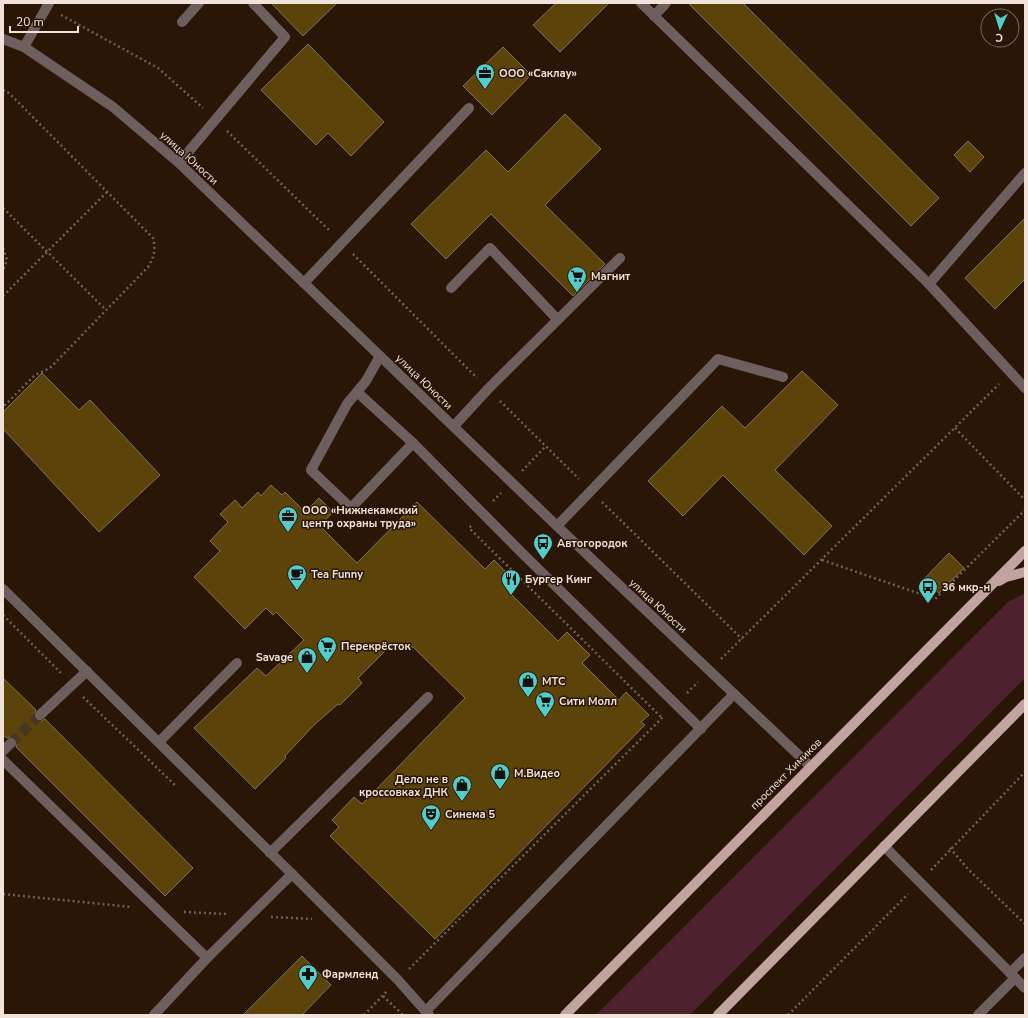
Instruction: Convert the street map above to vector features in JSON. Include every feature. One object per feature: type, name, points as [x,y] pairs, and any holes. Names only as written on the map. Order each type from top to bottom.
[{"type":"main road","name":"проспект Химиков","points":[[565,1015],[810,766],[1025,551]]},
{"type":"main road","points":[[988,588],[1006,577],[1025,572]]},
{"type":"main road","points":[[718,1015],[1025,704]]},
{"type":"street","points":[[182,22],[199,3]]},
{"type":"street","points":[[179,163],[285,37],[253,3]]},
{"type":"street","points":[[641,3],[929,284],[1025,388]]},
{"type":"street","points":[[654,16],[666,3]]},
{"type":"street","points":[[24,47],[48,5]]},
{"type":"street","name":"улица Юности","points":[[3,39],[24,47],[113,107],[179,163],[557,526],[810,766]]},
{"type":"street","points":[[304,283],[469,108]]},
{"type":"street","points":[[929,284],[1025,173]]},
{"type":"street","points":[[451,288],[490,248],[557,319]]},
{"type":"street","points":[[454,426],[557,319],[620,258]]},
{"type":"street","points":[[380,356],[357,392],[347,404],[311,470],[351,508],[413,443]]},
{"type":"street","points":[[557,526],[590,490],[718,359],[783,377]]},
{"type":"street","points":[[357,392],[413,443],[522,553],[701,729]]},
{"type":"street","points":[[3,589],[292,874],[398,980],[427,1013],[734,694]]},
{"type":"street","points":[[159,742],[237,663]]},
{"type":"street","points":[[40,715],[87,671]]},
{"type":"street","points":[[270,853],[428,696]]},
{"type":"street","points":[[3,751],[11,743]]},
{"type":"street","points":[[3,760],[207,958]]},
{"type":"street","points":[[884,846],[1025,988]]},
{"type":"street","points":[[154,1015],[207,958],[252,916],[292,874]]},
{"type":"street","points":[[978,1015],[1013,976],[1025,958]]},
{"type":"path","points":[[48,5],[158,68],[216,120],[742,640]]},
{"type":"path","points":[[3,90],[9,93],[153,238],[156,247],[153,258],[148,267],[50,368],[35,375],[3,407]]},
{"type":"path","points":[[3,296],[107,192]]},
{"type":"path","points":[[3,208],[106,310]]},
{"type":"path","points":[[3,248],[7,260],[3,270]]},
{"type":"path","points":[[398,980],[1011,373]]},
{"type":"path","points":[[955,428],[1025,500]]},
{"type":"path","points":[[822,560],[935,599],[1025,510]]},
{"type":"path","points":[[950,848],[968,869],[1025,924]]},
{"type":"path","points":[[3,894],[157,910],[312,919],[318,924]]},
{"type":"path","points":[[364,1015],[389,990],[383,985]]},
{"type":"path","points":[[383,996],[403,1015]]},
{"type":"shaded area","points":[[1025,593],[1025,678],[690,1015],[596,1015],[1008,602]]},
{"type":"building","points":[[271,3],[337,3],[303,36]]},
{"type":"building","points":[[556,3],[609,3],[560,52],[533,25]]},
{"type":"building","points":[[688,3],[743,3],[939,198],[911,226]]},
{"type":"building","points":[[308,44],[384,122],[351,156],[328,133],[316,145],[261,90]]},
{"type":"building","points":[[503,47],[531,75],[492,115],[463,86]]},
{"type":"building","points":[[565,114],[601,149],[545,205],[605,264],[573,296],[491,214],[446,259],[411,224],[486,150],[508,172]]},
{"type":"building","points":[[968,141],[984,157],[970,172],[954,155]]},
{"type":"building","points":[[1025,218],[1025,279],[995,309],[965,278]]},
{"type":"building","points":[[802,371],[838,405],[775,470],[832,526],[804,555],[723,475],[683,516],[648,481],[722,406],[745,428]]},
{"type":"building","points":[[42,373],[79,410],[90,400],[160,475],[99,532],[3,429],[3,412]]},
{"type":"building","name":"Сити Молл","points":[[271,485],[282,495],[285,492],[305,512],[319,498],[333,512],[320,526],[357,563],[417,502],[485,569],[494,560],[517,583],[508,591],[558,641],[567,632],[590,655],[582,663],[619,700],[626,692],[649,715],[641,722],[645,725],[435,939],[330,836],[339,827],[332,820],[354,797],[362,804],[465,698],[413,647],[389,647],[358,678],[362,683],[340,705],[338,704],[314,725],[285,756],[286,758],[255,789],[194,728],[257,668],[266,676],[304,640],[276,612],[273,615],[266,608],[245,629],[194,577],[220,551],[210,541],[228,522],[220,514],[235,500],[242,508],[258,492],[261,496]]},
{"type":"building","points":[[949,553],[964,568],[939,593],[924,579]]},
{"type":"building","points":[[3,678],[36,710],[34,716],[36,720],[41,721],[45,719],[193,868],[165,896],[16,747],[17,742],[15,738],[7,738],[3,735]]},
{"type":"building","points":[[302,956],[331,985],[302,1015],[243,1015]]},
{"type":"tunnel","points":[[11,743],[40,715]]},
{"type":"place","name":"ООО «Саклау»","points":[[485,90]]},
{"type":"place","name":"Магнит","points":[[577,293]]},
{"type":"place","name":"ООО «Нижнекамский центр охраны труда»","points":[[288,533]]},
{"type":"place","name":"Автогородок","points":[[543,560]]},
{"type":"place","name":"Tea Funny","points":[[297,591]]},
{"type":"place","name":"Бургер Кинг","points":[[511,596]]},
{"type":"place","name":"36 мкр-н","points":[[928,604]]},
{"type":"place","name":"Перекрёсток","points":[[327,663]]},
{"type":"place","name":"Savage","points":[[307,674]]},
{"type":"place","name":"МТС","points":[[528,698]]},
{"type":"place","name":"Сити Молл","points":[[545,718]]},
{"type":"place","name":"М.Видео","points":[[500,790]]},
{"type":"place","name":"Дело не в кроссовках ДНК","points":[[462,802]]},
{"type":"place","name":"Синема 5","points":[[431,831]]},
{"type":"place","name":"Фармленд","points":[[308,991]]}]
